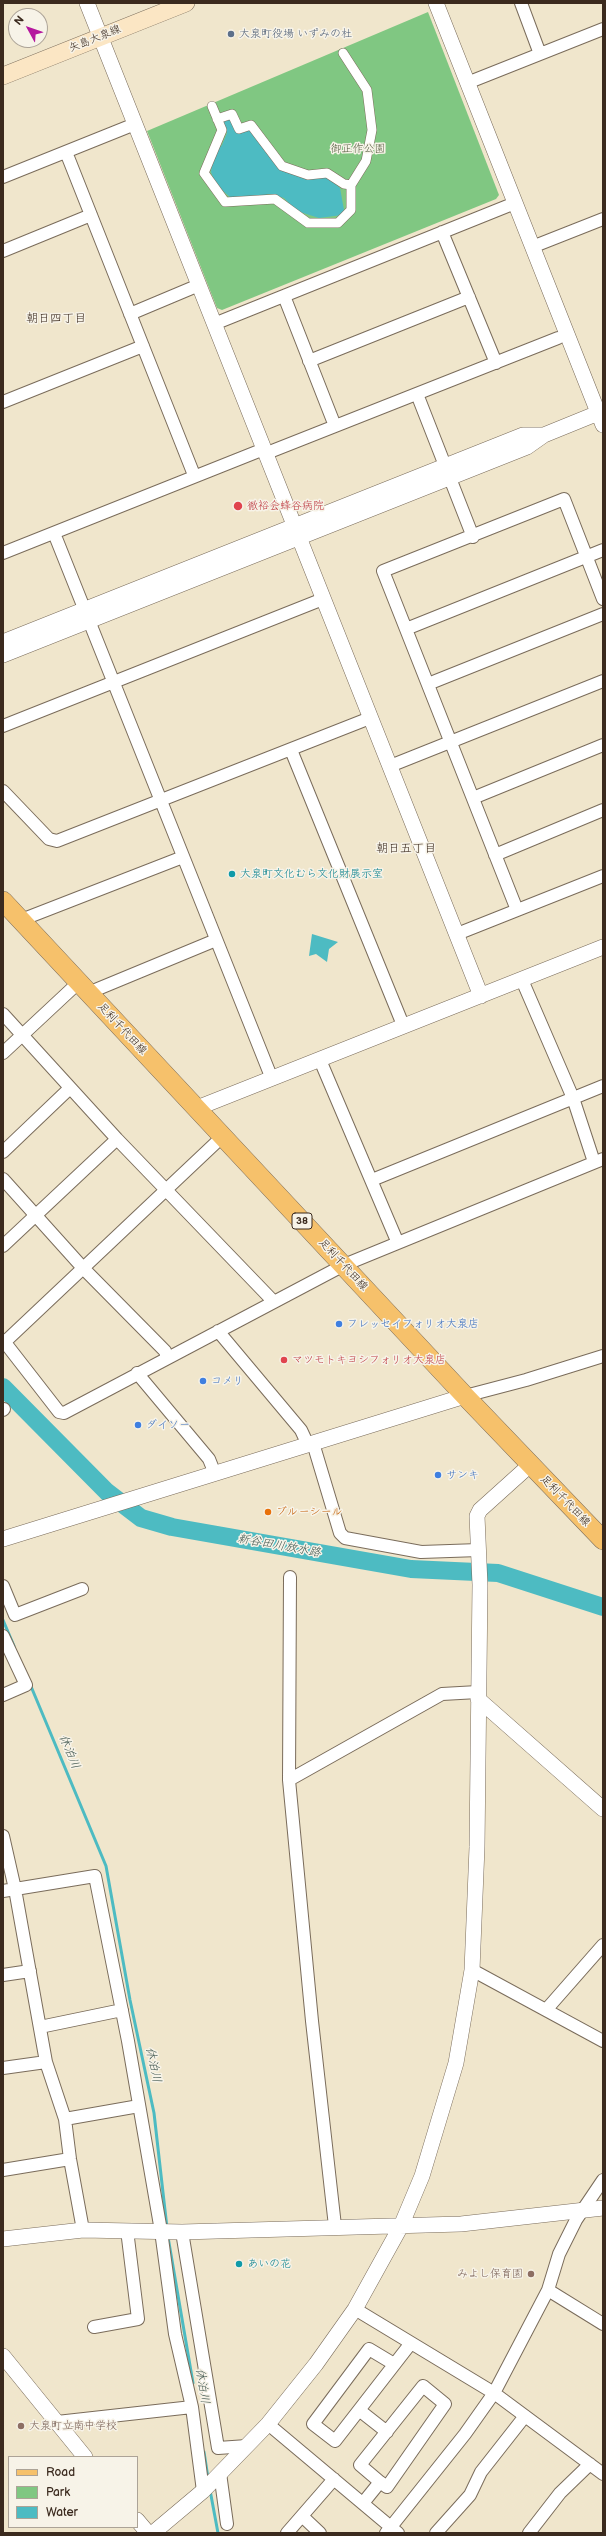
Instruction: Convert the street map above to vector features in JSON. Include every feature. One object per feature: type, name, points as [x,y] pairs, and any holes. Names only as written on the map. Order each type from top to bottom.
[{"type":"main road","name":"矢島大泉線","points":[[3,76],[100,37],[169,6],[186,3]]},
{"type":"main road","name":"足利千代田線","points":[[3,901],[465,1396],[603,1540]]},
{"type":"street","points":[[87,3],[214,324],[268,450],[296,532],[481,996]]},
{"type":"street","points":[[3,655],[87,615],[447,471],[527,447],[544,435],[601,416],[532,247],[436,3]]},
{"type":"street","points":[[520,3],[540,54]]},
{"type":"street","points":[[467,83],[603,29]]},
{"type":"street","points":[[212,106],[222,130],[204,173],[225,202],[275,199],[308,223],[338,223],[351,210],[351,185],[366,161],[372,130],[367,90],[343,53]]},
{"type":"street","points":[[217,119],[232,114],[239,129],[251,125],[282,166],[308,175],[327,172],[344,184],[351,185]]},
{"type":"street","points":[[3,177],[135,124]]},
{"type":"street","points":[[66,152],[194,475]]},
{"type":"street","points":[[214,324],[515,203]]},
{"type":"street","points":[[3,251],[92,215]]},
{"type":"street","points":[[532,247],[603,219]]},
{"type":"street","points":[[442,232],[496,363]]},
{"type":"street","points":[[130,314],[199,286]]},
{"type":"street","points":[[284,296],[335,426]]},
{"type":"street","points":[[309,361],[469,296]]},
{"type":"street","points":[[3,553],[194,475],[335,426],[558,338]]},
{"type":"street","points":[[3,402],[143,346]]},
{"type":"street","points":[[417,394],[473,537]]},
{"type":"street","points":[[517,910],[383,571],[473,537],[564,499],[603,599]]},
{"type":"street","points":[[54,532],[272,1079]]},
{"type":"street","points":[[406,629],[603,550]]},
{"type":"street","points":[[3,726],[323,599]]},
{"type":"street","points":[[428,684],[603,614]]},
{"type":"street","points":[[3,642],[87,615]]},
{"type":"street","points":[[390,766],[603,681]]},
{"type":"street","points":[[3,791],[54,842],[370,718]]},
{"type":"street","points":[[473,798],[603,745]]},
{"type":"street","points":[[290,750],[404,1025]]},
{"type":"street","points":[[495,854],[603,810]]},
{"type":"street","points":[[21,920],[183,857]]},
{"type":"street","points":[[457,934],[603,876]]},
{"type":"street","points":[[3,1053],[23,1035],[83,988],[216,940]]},
{"type":"street","points":[[197,1108],[603,947]]},
{"type":"street","points":[[223,1136],[5,1340],[59,1412],[64,1413],[344,1265],[397,1241],[598,1160],[522,980]]},
{"type":"street","points":[[3,1014],[117,1139],[274,1302]]},
{"type":"street","points":[[320,1060],[397,1241]]},
{"type":"street","points":[[372,1180],[603,1086]]},
{"type":"street","points":[[3,1152],[70,1088]]},
{"type":"street","points":[[3,1246],[117,1139]]},
{"type":"street","points":[[3,1180],[37,1215],[83,1268],[165,1351],[168,1357]]},
{"type":"street","points":[[218,1331],[311,1444],[340,1533],[345,1538],[421,1552],[479,1557]]},
{"type":"street","points":[[3,1539],[108,1508],[465,1396],[526,1380],[603,1356]]},
{"type":"street","points":[[137,1374],[209,1459],[215,1474]]},
{"type":"street","points":[[153,2533],[211,2482],[247,2446],[268,2424],[316,2364],[355,2309],[401,2226],[422,2176],[443,2114],[456,2063],[472,1970],[476,1918],[480,1585],[478,1516],[480,1510],[530,1464]]},
{"type":"street","points":[[290,1577],[288,1780],[312,2021],[335,2226]]},
{"type":"street","points":[[3,1586],[15,1615],[82,1589]]},
{"type":"street","points":[[3,1636],[26,1685],[3,1695]]},
{"type":"street","points":[[288,1780],[442,1694],[478,1696],[603,1810]]},
{"type":"street","points":[[3,1836],[16,1889],[46,2062],[65,2119],[70,2159],[83,2230]]},
{"type":"street","points":[[3,1891],[95,1876],[122,2010],[139,2106],[172,2231],[218,2448],[247,2446]]},
{"type":"street","points":[[546,2010],[603,1945]]},
{"type":"street","points":[[472,1970],[603,2041]]},
{"type":"street","points":[[3,1975],[30,1971]]},
{"type":"street","points":[[40,2027],[122,2010]]},
{"type":"street","points":[[3,2068],[46,2062]]},
{"type":"street","points":[[65,2119],[139,2106]]},
{"type":"street","points":[[3,2170],[70,2159]]},
{"type":"street","points":[[268,2424],[363,2503],[392,2531],[494,2393],[548,2290],[559,2254],[582,2210],[603,2180]]},
{"type":"street","points":[[3,2239],[83,2230],[172,2231],[335,2226],[401,2226],[487,2221],[603,2208]]},
{"type":"street","points":[[94,2328],[138,2319],[127,2230]]},
{"type":"street","points":[[172,2231],[175,2334],[211,2482],[227,2524]]},
{"type":"street","points":[[548,2290],[603,2324]]},
{"type":"street","points":[[355,2309],[494,2393],[603,2474]]},
{"type":"street","points":[[394,2364],[369,2349],[312,2424],[335,2441],[411,2343]]},
{"type":"street","points":[[3,2356],[85,2456]]},
{"type":"street","points":[[423,2386],[445,2404],[387,2487],[380,2482],[360,2465],[423,2386]]},
{"type":"street","points":[[57,2422],[192,2407]]},
{"type":"street","points":[[359,2410],[386,2432]]},
{"type":"street","points":[[436,2533],[470,2495],[481,2472],[525,2416]]},
{"type":"street","points":[[528,2533],[560,2494],[590,2464]]},
{"type":"street","points":[[287,2533],[334,2479]]},
{"type":"street","points":[[363,2503],[380,2482]]},
{"type":"street","points":[[302,2516],[320,2533]]},
{"type":"street","points":[[138,2521],[148,2533]]},
{"type":"green space","name":"御正作公園","points":[[428,12],[499,195],[496,199],[222,310],[217,308],[147,131]]},
{"type":"water","points":[[232,118],[238,130],[251,127],[280,169],[326,176],[340,188],[344,210],[342,215],[319,218],[297,211],[284,198],[269,194],[251,199],[230,197],[216,185],[211,172],[214,154],[222,145],[227,133],[222,122]]},
{"type":"water","points":[[312,934],[338,942],[329,949],[327,962],[316,954],[309,956]]},
{"type":"waterway","name":"新谷田川放水路","points":[[3,1387],[107,1492],[141,1518],[172,1527],[411,1569],[498,1573],[603,1607]]},
{"type":"waterway","name":"休泊川","points":[[3,1620],[14,1646]]},
{"type":"waterway","name":"休泊川","points":[[30,1684],[106,1866],[130,2000],[154,2113],[167,2228]]},
{"type":"waterway","name":"休泊川","points":[[168,2237],[193,2383]]},
{"type":"waterway","name":"休泊川","points":[[204,2452],[208,2478]]},
{"type":"waterway","name":"休泊川","points":[[210,2490],[218,2533]]},
{"type":"place","name":"大泉町役場 いずみの杜","points":[[231,34]]},
{"type":"place","name":"徹裕会蜂谷病院","points":[[238,506]]},
{"type":"place","name":"大泉町文化むら文化財展示室","points":[[232,874]]},
{"type":"place","name":"フレッセイフォリオ大泉店","points":[[339,1324]]},
{"type":"place","name":"マツモトキヨシフォリオ大泉店","points":[[284,1360]]},
{"type":"place","name":"コメリ","points":[[203,1381]]},
{"type":"place","name":"ダイソー","points":[[138,1425]]},
{"type":"place","name":"サンキ","points":[[438,1475]]},
{"type":"place","name":"ブルーシール","points":[[268,1512]]},
{"type":"place","name":"あいの花","points":[[239,2264]]},
{"type":"place","name":"みよし保育園","points":[[531,2274]]},
{"type":"place","name":"大泉町立南中学校","points":[[21,2426]]},
{"type":"district","name":"朝日四丁目","points":[[56,319]]},
{"type":"district","name":"朝日五丁目","points":[[406,849]]}]
